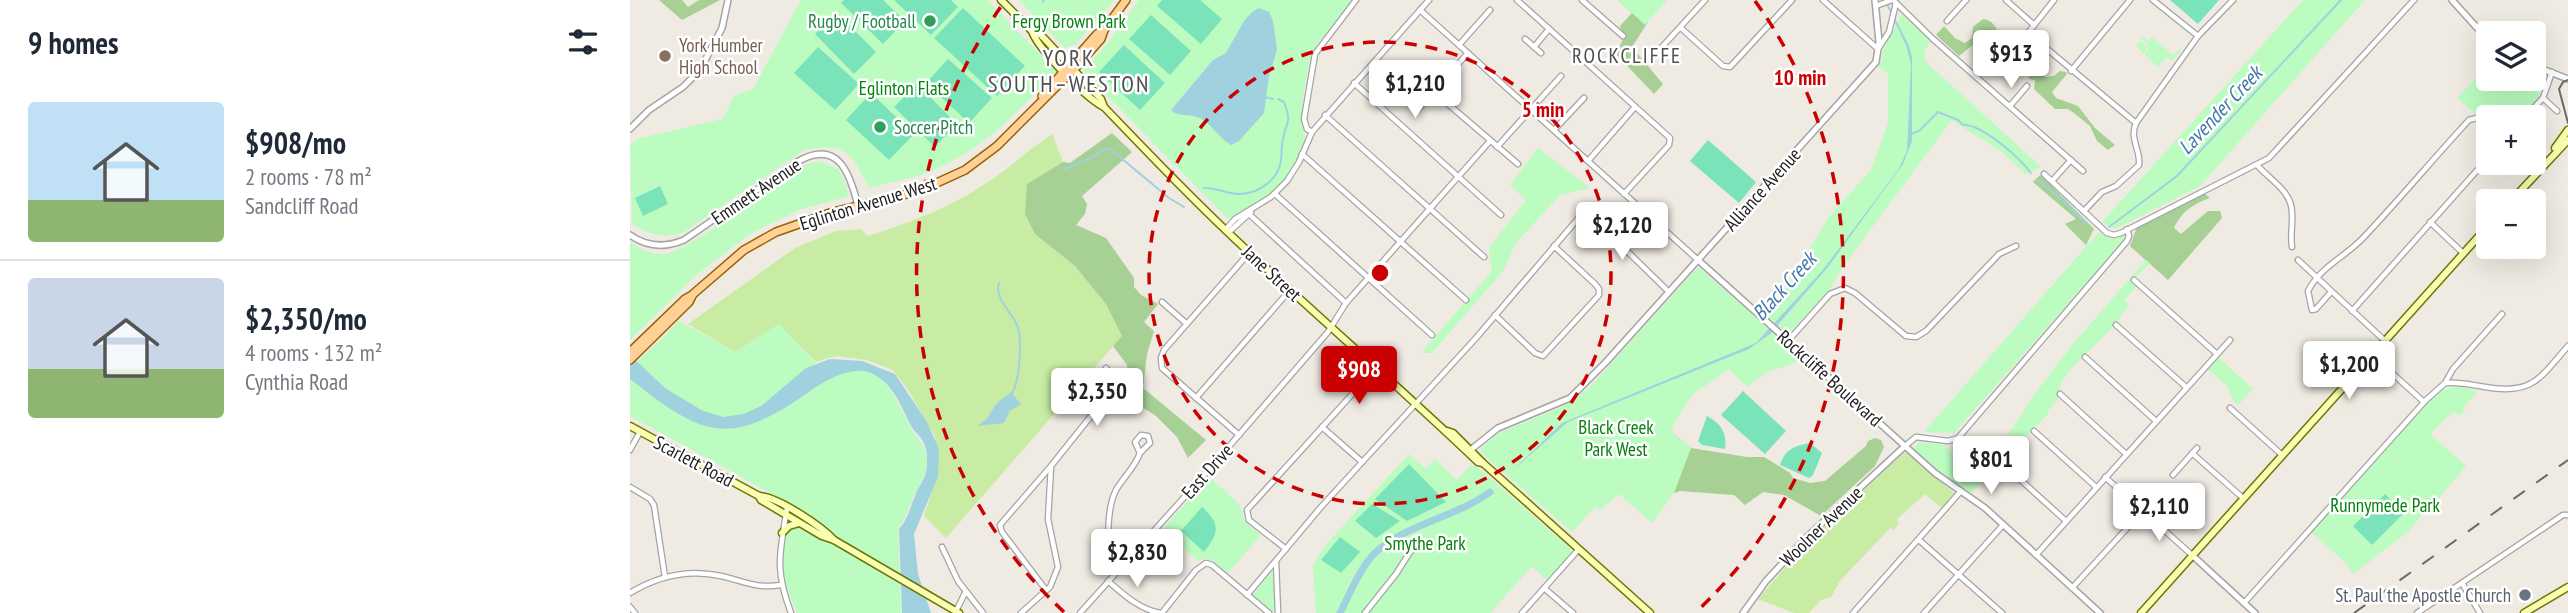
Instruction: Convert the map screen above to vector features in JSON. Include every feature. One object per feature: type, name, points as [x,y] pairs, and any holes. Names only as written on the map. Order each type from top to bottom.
[{"type":"main road","name":"Jane Street","points":[[1002,0],[1032,31],[1035,41],[1068,70],[1096,103],[1104,107],[1249,253],[1417,403],[1478,462],[1483,463],[1649,613]]},
{"type":"main road","name":"Eglinton Avenue West","points":[[630,360],[728,261],[759,240],[805,221],[919,191],[965,170],[997,146],[1101,39],[1104,30],[1126,0]]},
{"type":"main road","points":[[2546,161],[2568,130]]},
{"type":"main road","points":[[2546,163],[2568,141]]},
{"type":"main road","points":[[2522,189],[2535,175]]},
{"type":"main road","points":[[2141,613],[2476,239]]},
{"type":"main road","name":"Eglinton Avenue West","points":[[630,352],[689,299]]},
{"type":"main road","name":"Scarlett Road","points":[[630,426],[759,496],[765,496],[799,523],[834,540],[957,612]]},
{"type":"main road","name":"Scarlett Road","points":[[786,512],[825,531],[834,540]]},
{"type":"main road","points":[[782,533],[789,526],[799,523]]},
{"type":"main road","points":[[2524,613],[2568,587]]},
{"type":"street","points":[[630,129],[700,70],[722,28],[728,0]]},
{"type":"street","points":[[1312,132],[1307,129],[1304,119],[1313,58],[1356,0]]},
{"type":"street","points":[[1227,231],[1235,219],[1275,194],[1293,172],[1312,132],[1325,115],[1429,0]]},
{"type":"street","points":[[1517,0],[1670,138],[1670,143],[1624,194]]},
{"type":"street","points":[[1582,0],[1623,36]]},
{"type":"street","points":[[1661,47],[1705,0]]},
{"type":"street","points":[[1681,28],[1723,66],[1730,67],[1792,0]]},
{"type":"street","points":[[1822,0],[1878,49]]},
{"type":"street","points":[[1947,22],[1966,0]]},
{"type":"street","points":[[2006,0],[2033,24]]},
{"type":"street","points":[[2054,0],[2028,33],[2136,123]]},
{"type":"street","points":[[2071,71],[2130,0]]},
{"type":"street","points":[[2153,0],[2198,36]]},
{"type":"street","points":[[2084,211],[2102,192],[2116,186],[2139,165],[2133,139],[2136,123],[2198,36],[2233,0]]},
{"type":"street","points":[[2043,174],[2109,234],[2118,234],[2257,165],[2277,150],[2414,0]]},
{"type":"street","points":[[2452,0],[2476,27]]},
{"type":"street","points":[[1878,49],[1875,3],[1893,3],[2083,171]]},
{"type":"street","name":"Alliance Avenue","points":[[1469,451],[1498,428],[1559,404],[1578,392],[1872,67],[1878,57],[1878,49],[1892,25],[1893,3]]},
{"type":"street","name":"Rockcliffe Boulevard","points":[[1420,10],[1905,446],[1945,481],[1973,498],[2100,613]]},
{"type":"street","points":[[1459,45],[1490,10]]},
{"type":"street","points":[[1534,47],[1550,29]]},
{"type":"street","points":[[1525,39],[1541,53]]},
{"type":"street","points":[[1419,109],[1468,53]]},
{"type":"street","points":[[2546,70],[2568,79]]},
{"type":"street","points":[[2536,105],[2543,98],[2552,72]]},
{"type":"street","points":[[1497,147],[1561,76]]},
{"type":"street","points":[[1354,83],[1501,215]]},
{"type":"street","points":[[2010,106],[2027,86]]},
{"type":"street","points":[[1434,92],[1518,164]]},
{"type":"street","points":[[1554,131],[1584,98]]},
{"type":"street","points":[[2543,98],[2557,111]]},
{"type":"street","points":[[1588,161],[1635,107]]},
{"type":"street","points":[[1325,115],[1484,257]]},
{"type":"street","points":[[2331,292],[2312,310],[2308,291],[2317,279],[2331,263],[2361,239],[2470,119],[2476,118]]},
{"type":"street","name":"East Drive","points":[[1080,613],[1239,435],[1331,327],[1346,303],[1490,141]]},
{"type":"street","points":[[1303,154],[1465,300]]},
{"type":"street","name":"Emmett Avenue","points":[[630,235],[646,244],[658,246],[684,240],[797,161],[811,155],[827,155],[842,163],[848,173],[858,206]]},
{"type":"street","points":[[2052,181],[2071,160]]},
{"type":"street","points":[[2257,165],[2289,197],[2293,217],[2290,236],[2292,247]]},
{"type":"street","points":[[2352,311],[2476,171]]},
{"type":"street","points":[[1275,194],[1432,335]]},
{"type":"street","points":[[1227,231],[1259,205]]},
{"type":"street","points":[[1247,595],[1582,214],[1586,213],[1618,239],[1669,292]]},
{"type":"street","points":[[1249,214],[1346,303]]},
{"type":"street","points":[[2430,222],[2463,253]]},
{"type":"street","points":[[1905,446],[1916,437],[1948,441],[1958,438],[2127,241],[2127,229]]},
{"type":"street","points":[[1495,315],[1535,353],[1543,356],[1599,295],[1595,284],[1554,246]]},
{"type":"street","points":[[1788,341],[1830,294],[1845,288],[1855,292],[1906,336],[1916,337],[1926,331],[1999,254],[2016,246]]},
{"type":"street","points":[[1239,435],[1163,368],[1160,362],[1164,350],[1249,253]]},
{"type":"street","points":[[2298,260],[2384,341]]},
{"type":"street","points":[[2134,279],[2217,354]]},
{"type":"street","points":[[1196,398],[1290,290]]},
{"type":"street","points":[[1162,302],[1187,324]]},
{"type":"street","points":[[2244,603],[2424,402],[2445,383],[2453,369],[2502,314]]},
{"type":"street","points":[[2116,325],[2186,387]]},
{"type":"street","points":[[2036,555],[2230,340]]},
{"type":"street","points":[[2445,383],[2460,382],[2514,391],[2529,386],[2541,377],[2568,346]]},
{"type":"street","points":[[2372,355],[2424,402]]},
{"type":"street","points":[[2085,357],[2156,421]]},
{"type":"street","points":[[1046,590],[1000,528],[1001,523],[1115,386],[1115,377],[1106,368]]},
{"type":"street","points":[[1286,550],[1249,520],[1247,510],[1376,368]]},
{"type":"street","points":[[2060,394],[2126,454]]},
{"type":"street","points":[[2230,408],[2282,455]]},
{"type":"street","points":[[1322,427],[1362,462]]},
{"type":"street","points":[[2034,431],[2096,487]]},
{"type":"street","points":[[630,450],[640,432]]},
{"type":"street","name":"Woolner Avenue","points":[[1743,613],[1766,581],[1807,537],[1905,446]]},
{"type":"street","points":[[2173,475],[2197,448]]},
{"type":"street","points":[[1117,570],[1109,558],[1110,508],[1114,494],[1140,453]]},
{"type":"street","points":[[2193,453],[2243,498]]},
{"type":"street","points":[[2002,463],[2066,521]]},
{"type":"street","points":[[1021,613],[1055,580],[1058,567],[1048,519],[1051,466]]},
{"type":"street","points":[[2105,477],[2255,613]]},
{"type":"street","points":[[630,487],[650,499],[654,505],[665,577]]},
{"type":"street","points":[[1853,613],[1961,491]]},
{"type":"street","points":[[2073,588],[2143,511]]},
{"type":"street","points":[[786,512],[779,554],[781,585],[791,613]]},
{"type":"street","points":[[2417,613],[2563,515],[2568,515]]},
{"type":"street","points":[[1924,613],[2003,525]]},
{"type":"street","points":[[1919,540],[2002,613]]},
{"type":"street","points":[[1365,613],[1410,552],[1422,543]]},
{"type":"street","points":[[942,547],[966,593],[983,613]]},
{"type":"street","points":[[1522,613],[1579,549]]},
{"type":"street","points":[[1276,561],[1278,613]]},
{"type":"street","points":[[1108,581],[1140,606],[1161,613],[1196,570],[1205,563],[1212,565],[1269,613]]},
{"type":"street","points":[[630,593],[665,577],[703,573],[751,586],[781,585]]},
{"type":"street","points":[[2462,583],[2480,613]]},
{"type":"street","points":[[1545,588],[1573,613]]},
{"type":"street","name":"Scarlett Road","points":[[957,612],[966,593]]},
{"type":"street","points":[[630,607],[635,613]]},
{"type":"green space","points":[[659,0],[682,0],[688,7],[699,0],[720,0],[682,20]]},
{"type":"green space","name":"Eglinton Flats","points":[[801,0],[987,0],[1056,71],[986,139],[954,160],[928,172],[869,188],[846,152],[829,148],[804,150],[684,232],[657,235],[632,224],[630,145],[640,138],[723,119],[734,96],[753,89]]},
{"type":"green space","points":[[844,0],[883,0],[905,21],[883,44],[841,3]]},
{"type":"green space","name":"Rugby / Football","points":[[894,0],[951,0],[958,7],[931,35]]},
{"type":"green space","name":"Fergy Brown Park","points":[[1019,0],[1114,0],[1075,45],[1065,48]]},
{"type":"green space","points":[[1139,0],[1353,0],[1318,43],[1311,56],[1302,105],[1305,136],[1303,151],[1297,164],[1289,176],[1266,196],[1228,219],[1083,71]]},
{"type":"green space","points":[[1162,0],[1200,0],[1222,19],[1201,44],[1157,6]]},
{"type":"green space","points":[[1618,0],[1647,0],[1648,22],[1632,47],[1663,84],[1654,94],[1616,54],[1624,37],[1620,26],[1632,13]]},
{"type":"green space","points":[[1618,0],[1667,0],[1645,25]]},
{"type":"green space","points":[[2170,0],[2219,0],[2198,24]]},
{"type":"green space","points":[[2303,0],[2365,0],[2200,186],[2115,229],[2102,222]]},
{"type":"green space","points":[[963,8],[1025,66],[997,96],[934,38]]},
{"type":"green space","points":[[837,13],[876,52],[854,74],[815,34]]},
{"type":"green space","points":[[1902,14],[1930,41],[1924,53],[1926,62],[2041,167],[2025,174],[2002,152],[1952,120],[1841,269],[1830,289],[1791,331],[1784,332],[1766,316],[1768,312],[1785,290],[1828,218],[1871,170],[1888,123],[1888,74],[1878,66],[1883,50]]},
{"type":"green space","points":[[1151,15],[1191,51],[1170,75],[1129,39]]},
{"type":"green space","points":[[1983,19],[1992,23],[2008,50],[2018,52],[2028,64],[2046,77],[2054,76],[2060,71],[2066,72],[2052,92],[2056,98],[2078,106],[2095,128],[2115,145],[2108,150],[2097,141],[2090,126],[2074,113],[2068,109],[2055,109],[2034,89],[2035,80],[2029,79],[2029,72],[2002,57],[1985,31],[1978,41],[1959,56],[1936,35],[1944,26],[1955,38],[1965,43],[1972,38],[1973,27]]},
{"type":"green space","points":[[2143,37],[2149,41],[2152,37],[2173,55],[2179,49],[2181,51],[2172,61],[2166,57],[2158,67],[2136,46],[2140,41],[2144,43],[2145,53],[2148,50],[2146,42],[2141,40]]},
{"type":"green space","points":[[1124,45],[1165,83],[1140,110],[1099,72]]},
{"type":"green space","name":"Soccer Pitch","points":[[818,47],[859,84],[835,110],[794,73]]},
{"type":"green space","points":[[948,59],[992,98],[969,123],[926,83]]},
{"type":"green space","points":[[2476,78],[2476,91],[2541,91],[2532,105],[2476,105],[2476,114],[2457,98]]},
{"type":"green space","name":"Soccer Pitch","points":[[917,84],[957,124],[935,147],[894,107]]},
{"type":"green space","name":"Soccer Pitch","points":[[871,93],[914,134],[889,160],[846,120]]},
{"type":"green space","points":[[1112,133],[1132,152],[1082,196],[1087,204],[1085,214],[1076,225],[1106,238],[1134,278],[1134,287],[1141,295],[1158,304],[1144,322],[1154,331],[1147,354],[1143,388],[1206,440],[1188,458],[1177,437],[1156,416],[1137,404],[1129,390],[1127,365],[1113,346],[1122,336],[1106,304],[1075,266],[1035,234],[1025,214],[1027,184],[1063,162],[1070,163]]},
{"type":"green space","points":[[1052,134],[1063,162],[1027,184],[1035,234],[1075,266],[1106,304],[1122,336],[946,538],[924,516],[935,482],[935,437],[893,370],[867,360],[835,356],[816,362],[779,325],[735,352],[688,324],[795,248],[836,231],[861,229],[867,236],[931,213],[963,198],[999,175]]},
{"type":"green space","points":[[1708,140],[1756,182],[1739,203],[1690,161]]},
{"type":"green space","points":[[1538,148],[1590,188],[1560,195],[1516,243],[1503,271],[1432,353],[1421,353],[1492,271],[1489,248],[1526,200],[1510,185]]},
{"type":"green space","points":[[817,161],[840,172],[849,196],[802,209],[751,233],[694,277],[630,340],[630,242],[656,254],[676,250],[711,230],[799,167]]},
{"type":"green space","points":[[2039,176],[2094,229],[2086,245],[2065,224],[2076,219],[2033,182]]},
{"type":"green space","points":[[660,186],[668,204],[643,216],[635,198]]},
{"type":"green space","points":[[2204,193],[2210,198],[2189,209],[2174,228],[2181,234],[2208,211],[2220,211],[2222,218],[2168,280],[2130,246],[2137,227]]},
{"type":"green space","points":[[2098,233],[2114,239],[2122,236],[2126,238],[1954,433],[1924,432]]},
{"type":"green space","points":[[2146,260],[2150,263],[2132,281],[2137,286],[2124,300],[2129,305],[2118,321],[2071,369],[2063,380],[2058,399],[2048,414],[1971,493],[1950,481],[1913,449],[1919,442],[1944,445],[1953,453],[1961,454],[1973,471],[2011,431],[2072,345]]},
{"type":"green space","name":"Black Creek Park West","points":[[1698,267],[1804,360],[1767,372],[1747,387],[1729,369],[1693,394],[1672,426],[1673,433],[1691,448],[1674,493],[1652,523],[1619,494],[1600,510],[1595,507],[1572,532],[1481,453],[1481,448],[1499,433],[1559,408],[1589,388]]},
{"type":"green space","points":[[679,321],[735,352],[779,324],[829,377],[852,370],[865,370],[874,373],[888,386],[923,447],[927,461],[924,475],[898,528],[901,613],[797,613],[786,584],[783,560],[796,507],[630,416],[630,369]]},
{"type":"green space","points":[[2218,357],[2253,389],[2237,406],[2226,385],[2207,369]]},
{"type":"green space","name":"Runnymede Park","points":[[2459,386],[2478,391],[2459,416],[2454,411],[2430,434],[2466,466],[2410,530],[2353,574],[2347,564],[2311,532],[2429,401],[2442,390]]},
{"type":"green space","points":[[1743,391],[1786,431],[1765,454],[1721,415]]},
{"type":"green space","points":[[1707,416],[1722,429],[1725,449],[1702,445],[1698,441]]},
{"type":"green space","points":[[1673,433],[1691,448],[1764,457],[1790,473],[1793,478],[1810,483],[1825,481],[1866,446],[1868,441],[1875,438],[1881,440],[1884,447],[1875,466],[1821,516],[1784,495],[1763,492],[1745,505],[1734,495],[1680,491],[1674,493],[1662,489]]},
{"type":"green space","points":[[1810,443],[1822,453],[1813,475],[1809,478],[1780,465],[1791,449]]},
{"type":"green space","points":[[1904,453],[1954,493],[1943,509],[1925,494],[1897,519],[1898,525],[1893,530],[1890,528],[1840,581],[1831,597],[1821,600],[1809,613],[1794,613],[1758,599],[1805,545]]},
{"type":"green space","name":"Smythe Park","points":[[1409,454],[1426,469],[1435,459],[1457,480],[1471,465],[1477,467],[1571,549],[1571,553],[1547,580],[1532,566],[1490,613],[1316,613],[1313,566],[1322,549]]},
{"type":"green space","points":[[1409,464],[1446,502],[1407,521],[1375,499]]},
{"type":"green space","points":[[1209,477],[1239,504],[1246,523],[1261,535],[1227,574],[1208,558],[1198,561],[1162,530]]},
{"type":"green space","points":[[2385,494],[2404,513],[2372,545],[2353,526]]},
{"type":"green space","points":[[1372,504],[1400,521],[1376,538],[1355,521]]},
{"type":"green space","points":[[1202,507],[1216,529],[1204,552],[1181,531]]},
{"type":"green space","points":[[1340,537],[1360,552],[1341,573],[1321,560]]},
{"type":"green space","points":[[1271,572],[1275,573],[1276,609],[1272,612],[1252,596]]},
{"type":"water","points":[[1884,0],[1909,46],[1912,57],[1912,141],[1903,164],[1828,267],[1770,334],[1749,349],[1568,422],[1512,471],[1562,423],[1756,343],[1822,271],[1898,170],[1907,151],[1911,64],[1906,45]]},
{"type":"water","points":[[1259,8],[1269,12],[1273,21],[1277,50],[1269,76],[1264,113],[1239,141],[1231,145],[1202,119],[1171,110],[1213,60],[1226,53],[1244,21]]},
{"type":"water","points":[[630,355],[665,388],[703,411],[724,417],[743,414],[761,406],[806,368],[830,359],[862,361],[895,374],[927,422],[939,449],[938,477],[914,534],[918,574],[931,613],[902,613],[899,529],[925,477],[927,454],[923,441],[884,381],[867,372],[849,372],[827,380],[758,422],[736,428],[717,428],[698,423],[678,413],[630,379]]},
{"type":"water","points":[[1011,392],[1021,404],[1010,411],[1004,423],[977,426],[987,419],[996,404]]},
{"type":"waterway","name":"Lavender Creek","points":[[2109,227],[2177,176],[2341,0]]},
{"type":"waterway","points":[[1264,97],[1273,99]]},
{"type":"waterway","points":[[1204,188],[1241,194],[1255,191],[1272,179],[1281,161],[1288,118],[1284,102],[1278,99]]},
{"type":"waterway","name":"Lavender Creek","points":[[1911,134],[1919,131],[1938,112],[1990,136],[2010,151],[2031,173]]},
{"type":"waterway","points":[[1065,169],[1109,148],[1169,198],[1184,207]]},
{"type":"waterway","name":"Lavender Creek","points":[[2038,180],[2086,223]]},
{"type":"waterway","points":[[999,283],[999,295],[1016,322],[1019,334],[1018,370],[1012,393]]},
{"type":"waterway","name":"Black Creek","points":[[1340,613],[1362,569],[1383,546],[1412,529],[1477,501],[1490,492]]},
{"type":"tram line","points":[[2568,80],[2563,82],[2559,89],[2568,123]]},
{"type":"railway","points":[[2354,613],[2568,460]]},
{"type":"place","name":"Rugby / Football","points":[[930,21]]},
{"type":"place","name":"York Humber High School","points":[[665,56]]},
{"type":"place","name":"Soccer Pitch","points":[[880,127]]},
{"type":"place","name":"St. Paul the Apostle Church","points":[[2525,595]]},
{"type":"district","name":"ROCKCLIFFE","points":[[1627,55]]},
{"type":"district","name":"YORK SOUTH–WESTON","points":[[1069,70]]}]
